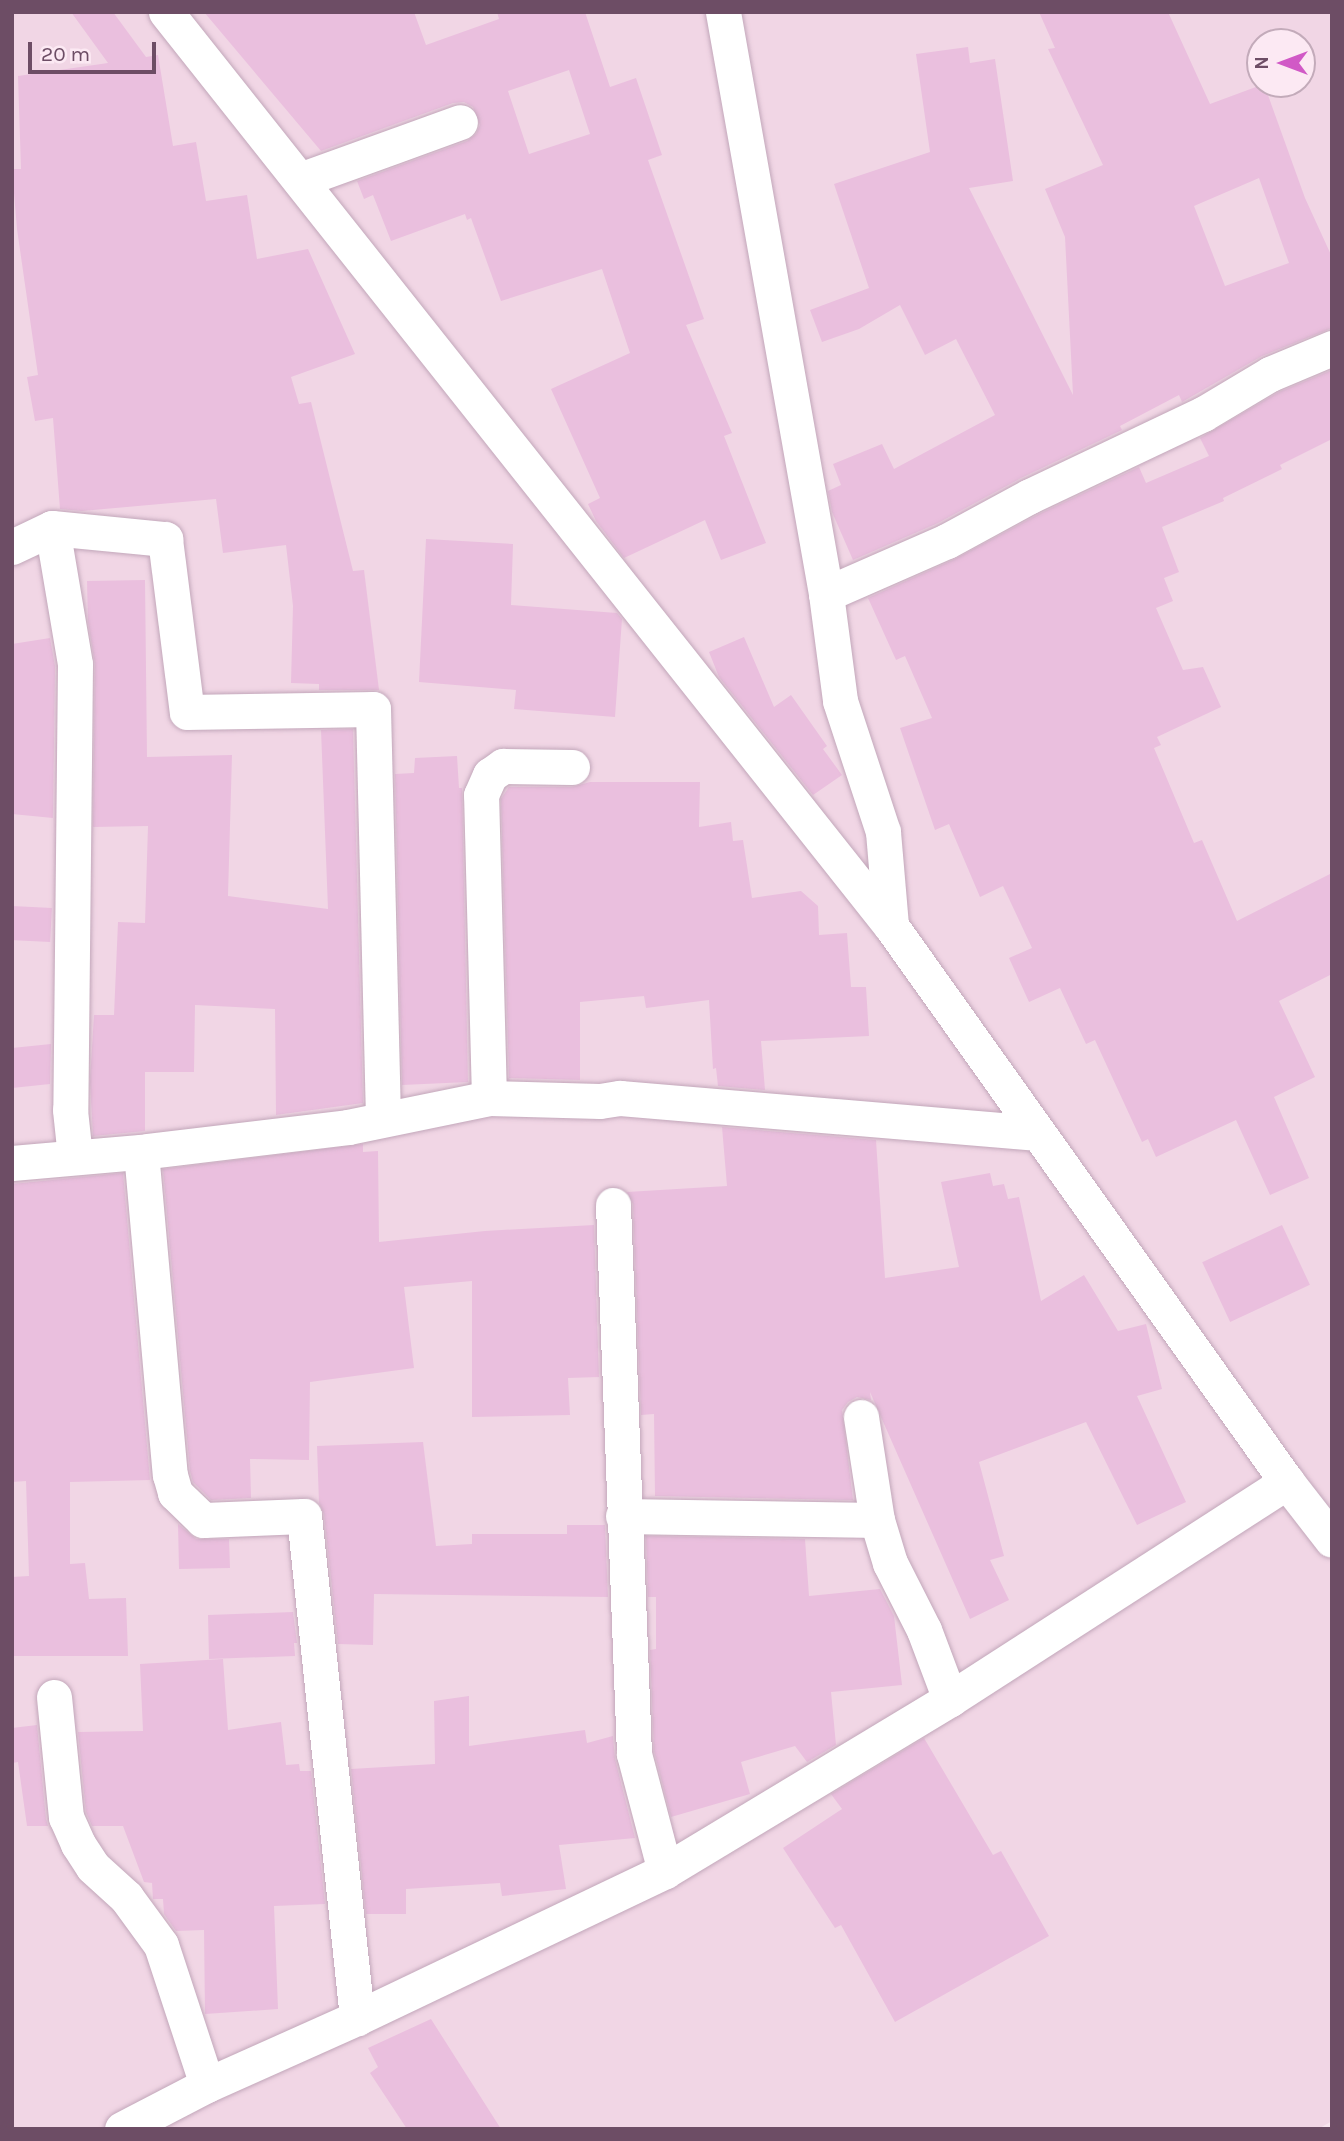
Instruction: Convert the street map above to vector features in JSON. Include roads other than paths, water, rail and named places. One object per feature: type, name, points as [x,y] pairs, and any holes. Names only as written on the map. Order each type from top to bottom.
[{"type":"street","points":[[166,12],[891,926],[1036,1133],[1287,1482],[1332,1540]]},
{"type":"street","points":[[723,12],[826,594],[840,701],[883,832],[891,926]]},
{"type":"street","points":[[300,180],[460,122]]},
{"type":"street","points":[[826,594],[947,541],[1030,496],[1203,414],[1270,374],[1332,348]]},
{"type":"street","points":[[52,528],[75,664],[70,1110],[75,1157]]},
{"type":"street","points":[[12,547],[52,528],[164,539],[187,712],[373,709],[383,1117]]},
{"type":"street","points":[[489,1098],[481,795],[490,775],[503,766],[572,767]]},
{"type":"street","points":[[12,1163],[141,1152],[348,1127],[383,1117],[489,1098],[600,1101],[620,1098],[1036,1133]]},
{"type":"street","points":[[141,1152],[170,1475],[175,1493],[204,1520],[304,1516],[357,2018]]},
{"type":"street","points":[[613,1205],[634,1754],[665,1871]]},
{"type":"street","points":[[861,1417],[877,1520],[890,1563],[925,1630],[950,1699]]},
{"type":"street","points":[[122,2129],[207,2085],[357,2018],[665,1871],[950,1699],[1287,1482]]},
{"type":"street","points":[[623,1516],[877,1520]]},
{"type":"street","points":[[54,1697],[66,1816],[78,1844],[93,1867],[126,1897],[161,1945],[207,2085]]}]
